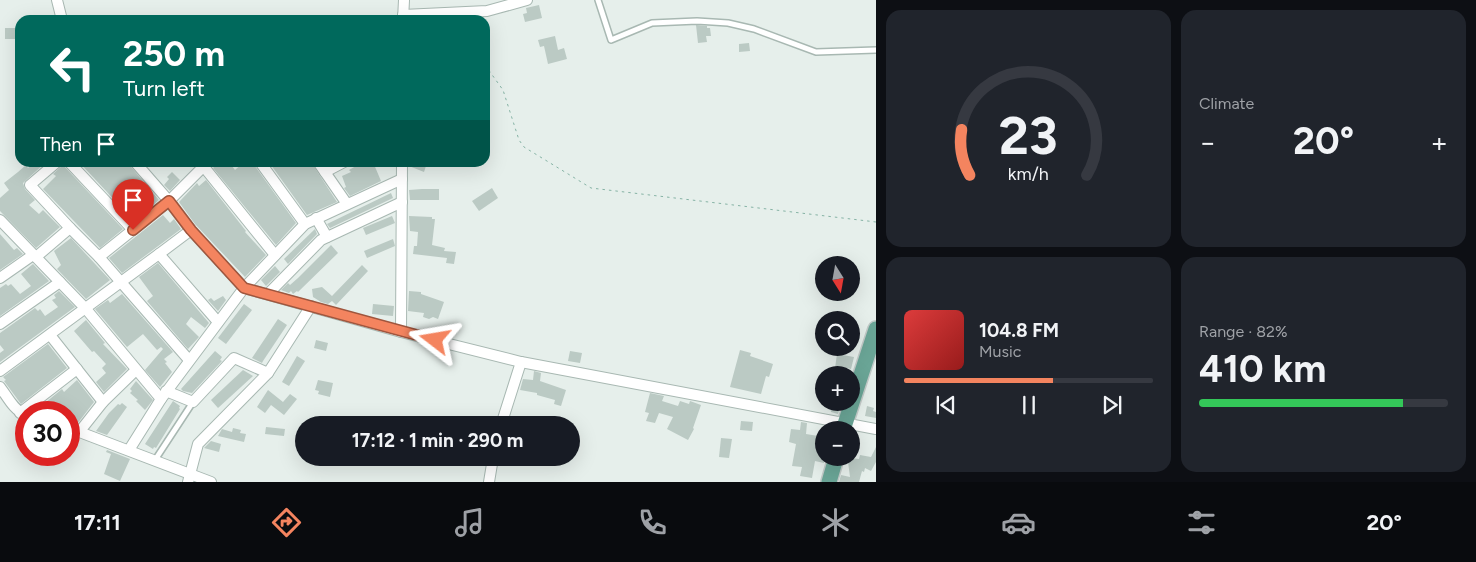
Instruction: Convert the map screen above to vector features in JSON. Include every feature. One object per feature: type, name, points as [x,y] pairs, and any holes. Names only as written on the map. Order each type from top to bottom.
[{"type":"main road","points":[[846,421],[876,329]]},
{"type":"main road","points":[[830,482],[834,466]]},
{"type":"street","points":[[57,0],[61,15]]},
{"type":"street","points":[[403,15],[404,0]]},
{"type":"street","points":[[439,15],[487,11],[527,0]]},
{"type":"street","points":[[51,167],[30,185],[99,257],[189,360]]},
{"type":"street","points":[[74,167],[133,230]]},
{"type":"street","points":[[138,167],[169,201],[191,230],[244,288],[401,332],[521,362],[815,421]]},
{"type":"street","points":[[99,257],[169,201],[204,167]]},
{"type":"street","points":[[208,167],[275,255]]},
{"type":"street","points":[[264,167],[305,224]]},
{"type":"street","points":[[322,167],[347,204]]},
{"type":"street","points":[[325,172],[334,167]]},
{"type":"street","points":[[401,332],[402,167]]},
{"type":"street","points":[[129,450],[164,395],[244,288],[305,224],[402,179]]},
{"type":"street","points":[[268,294],[321,240],[402,202]]},
{"type":"street","points":[[316,218],[327,237]]},
{"type":"street","points":[[0,220],[86,309],[136,370],[164,395],[193,402],[234,358],[268,373]]},
{"type":"street","points":[[0,278],[34,256],[70,228]]},
{"type":"street","points":[[0,370],[86,309],[191,230]]},
{"type":"street","points":[[159,254],[218,322]]},
{"type":"street","points":[[0,324],[60,282]]},
{"type":"street","points":[[189,478],[198,444],[268,373],[311,306]]},
{"type":"street","points":[[50,335],[103,402]]},
{"type":"street","points":[[504,416],[521,362]]},
{"type":"street","points":[[38,401],[77,369]]},
{"type":"street","points":[[136,370],[103,402],[80,431],[155,460],[189,478],[211,482]]},
{"type":"street","points":[[0,387],[15,404]]},
{"type":"street","points":[[860,428],[876,429]]},
{"type":"street","points":[[489,482],[492,466]]},
{"type":"lane","points":[[598,0],[611,40],[652,23],[697,21],[728,23],[754,29],[816,52],[876,50]]},
{"type":"lane","points":[[155,460],[193,402]]},
{"type":"path","points":[[490,72],[503,90],[519,140],[524,147],[591,188],[876,222]]},
{"type":"building","points":[[539,5],[542,18],[525,22],[523,14],[527,13],[526,8]]},
{"type":"building","points":[[696,25],[710,28],[711,36],[706,36],[707,42],[698,43]]},
{"type":"building","points":[[5,28],[15,28],[15,39],[5,39]]},
{"type":"building","points":[[555,36],[558,50],[564,48],[567,59],[548,64],[544,46],[540,47],[538,40]]},
{"type":"building","points":[[749,43],[750,51],[739,52],[739,44]]},
{"type":"building","points":[[24,167],[41,167],[23,183],[25,189],[35,200],[29,205],[39,214],[43,210],[60,227],[36,248],[0,211],[0,198],[9,190],[4,183]]},
{"type":"building","points":[[61,167],[65,167],[123,229],[100,248],[43,189],[56,176],[53,174]]},
{"type":"building","points":[[84,167],[131,167],[159,200],[134,221]]},
{"type":"building","points":[[233,167],[235,170],[238,167],[256,167],[296,223],[276,245],[213,168]]},
{"type":"building","points":[[272,167],[314,167],[337,202],[307,215]]},
{"type":"building","points":[[354,167],[375,167],[381,181],[350,196],[344,188],[346,187],[342,176],[351,172],[349,170]]},
{"type":"building","points":[[412,167],[426,167],[424,172]]},
{"type":"building","points":[[172,172],[180,180],[170,191],[164,185],[169,179],[167,177]]},
{"type":"building","points":[[206,180],[245,232],[266,255],[245,277],[195,224],[179,202],[197,183],[199,186]]},
{"type":"building","points":[[492,188],[498,198],[479,211],[472,201]]},
{"type":"building","points":[[439,189],[439,200],[410,200],[409,190]]},
{"type":"building","points":[[391,193],[393,198],[330,228],[327,224]]},
{"type":"building","points":[[163,215],[170,223],[174,219],[181,229],[122,273],[109,258]]},
{"type":"building","points":[[392,216],[395,223],[366,235],[363,228]]},
{"type":"building","points":[[409,216],[432,217],[432,219],[435,219],[432,245],[445,248],[444,251],[456,252],[454,264],[446,263],[447,258],[413,254],[414,246],[417,246],[418,232],[410,231]]},
{"type":"building","points":[[315,229],[317,234],[288,264],[284,259]]},
{"type":"building","points":[[0,234],[14,250],[17,248],[23,254],[0,270]]},
{"type":"building","points":[[71,238],[110,280],[86,299],[57,269],[61,265],[54,251]]},
{"type":"building","points":[[393,239],[395,246],[367,258],[364,251]]},
{"type":"building","points":[[331,245],[338,253],[298,292],[293,294],[291,291],[289,293],[281,290],[288,283],[290,285],[298,278]]},
{"type":"building","points":[[158,263],[209,323],[205,328],[191,317],[186,324],[199,337],[188,349],[147,301],[153,296],[139,277]]},
{"type":"building","points":[[33,264],[49,281],[0,316],[0,288],[6,284],[8,286],[11,284],[20,294],[31,286],[21,274]]},
{"type":"building","points":[[362,265],[368,271],[336,305],[332,301],[328,304],[313,297],[312,289],[322,287],[332,296]]},
{"type":"building","points":[[275,266],[280,272],[266,286],[261,280]]},
{"type":"building","points":[[59,291],[75,307],[0,362],[0,353],[4,350],[0,345],[0,333],[35,308],[38,311],[40,309],[45,316],[58,307],[52,300],[56,298],[54,295]]},
{"type":"building","points":[[409,291],[421,292],[421,294],[444,302],[438,319],[433,317],[429,319],[423,317],[424,313],[408,311]]},
{"type":"building","points":[[122,294],[173,352],[164,359],[172,372],[160,387],[145,370],[163,349],[161,347],[157,350],[143,334],[127,347],[95,309],[108,300],[110,303]]},
{"type":"building","points":[[223,296],[226,300],[218,311],[208,300],[211,298],[214,301]]},
{"type":"building","points":[[244,304],[252,310],[226,344],[218,338]]},
{"type":"building","points":[[373,304],[394,306],[393,316],[372,314]]},
{"type":"building","points":[[278,319],[287,325],[262,363],[252,358]]},
{"type":"building","points":[[86,320],[105,343],[103,344],[127,369],[104,392],[96,382],[106,373],[102,368],[106,364],[94,351],[92,352],[74,331]]},
{"type":"building","points":[[316,340],[328,343],[326,351],[314,348]]},
{"type":"building","points":[[48,344],[67,368],[25,401],[19,401],[3,377]]},
{"type":"building","points":[[740,350],[751,353],[750,356],[773,364],[769,377],[766,376],[761,394],[730,387]]},
{"type":"building","points":[[215,351],[222,357],[220,360],[222,361],[192,393],[183,391],[181,389]]},
{"type":"building","points":[[570,351],[582,353],[580,363],[568,361]]},
{"type":"building","points":[[297,356],[305,361],[289,386],[282,382]]},
{"type":"building","points":[[837,356],[854,357],[852,366],[835,366]]},
{"type":"building","points":[[243,370],[253,376],[218,408],[211,400]]},
{"type":"building","points":[[534,371],[541,373],[540,381],[566,390],[561,406],[554,404],[555,400],[537,395],[537,393],[520,390],[523,379],[533,380]]},
{"type":"building","points":[[77,380],[94,402],[80,420],[80,401],[47,401],[62,389],[64,392]]},
{"type":"building","points":[[318,380],[333,383],[330,397],[318,394],[319,391],[315,390]]},
{"type":"building","points":[[136,381],[153,400],[145,410],[130,393],[132,391],[130,389]]},
{"type":"building","points":[[268,390],[283,402],[290,394],[297,399],[284,415],[271,405],[265,413],[257,407]]},
{"type":"building","points":[[650,393],[664,396],[662,401],[678,406],[680,401],[689,404],[690,401],[701,405],[694,429],[688,440],[667,429],[673,417],[659,413],[655,423],[646,421],[649,413],[645,412]]},
{"type":"building","points":[[173,401],[180,406],[180,409],[156,448],[154,447],[153,449],[145,444]]},
{"type":"building","points":[[122,403],[127,407],[107,435],[96,431],[109,413],[118,404]]},
{"type":"building","points":[[867,406],[874,408],[873,411],[876,412],[876,418],[865,416]]},
{"type":"building","points":[[741,421],[753,422],[752,431],[740,430]]},
{"type":"building","points":[[801,422],[807,423],[806,434],[815,436],[815,461],[812,478],[800,476],[802,467],[792,466],[796,444],[789,442],[791,429],[800,430]]},
{"type":"building","points":[[266,427],[285,429],[284,436],[265,434]]},
{"type":"building","points":[[233,428],[241,430],[240,433],[246,434],[244,442],[218,436],[222,429],[232,432]]},
{"type":"building","points":[[721,438],[732,439],[729,458],[719,457]]},
{"type":"building","points":[[211,441],[221,444],[219,452],[204,448]]},
{"type":"building","points":[[876,447],[876,462],[871,471],[865,468],[864,472],[862,471],[859,482],[839,482],[841,475],[850,477],[849,466],[860,466],[860,455],[871,457]]},
{"type":"building","points":[[107,450],[130,459],[120,481],[104,474],[111,454],[106,452]]},
{"type":"route","points":[[133,230],[169,201],[191,230],[244,288],[435,340]]}]
